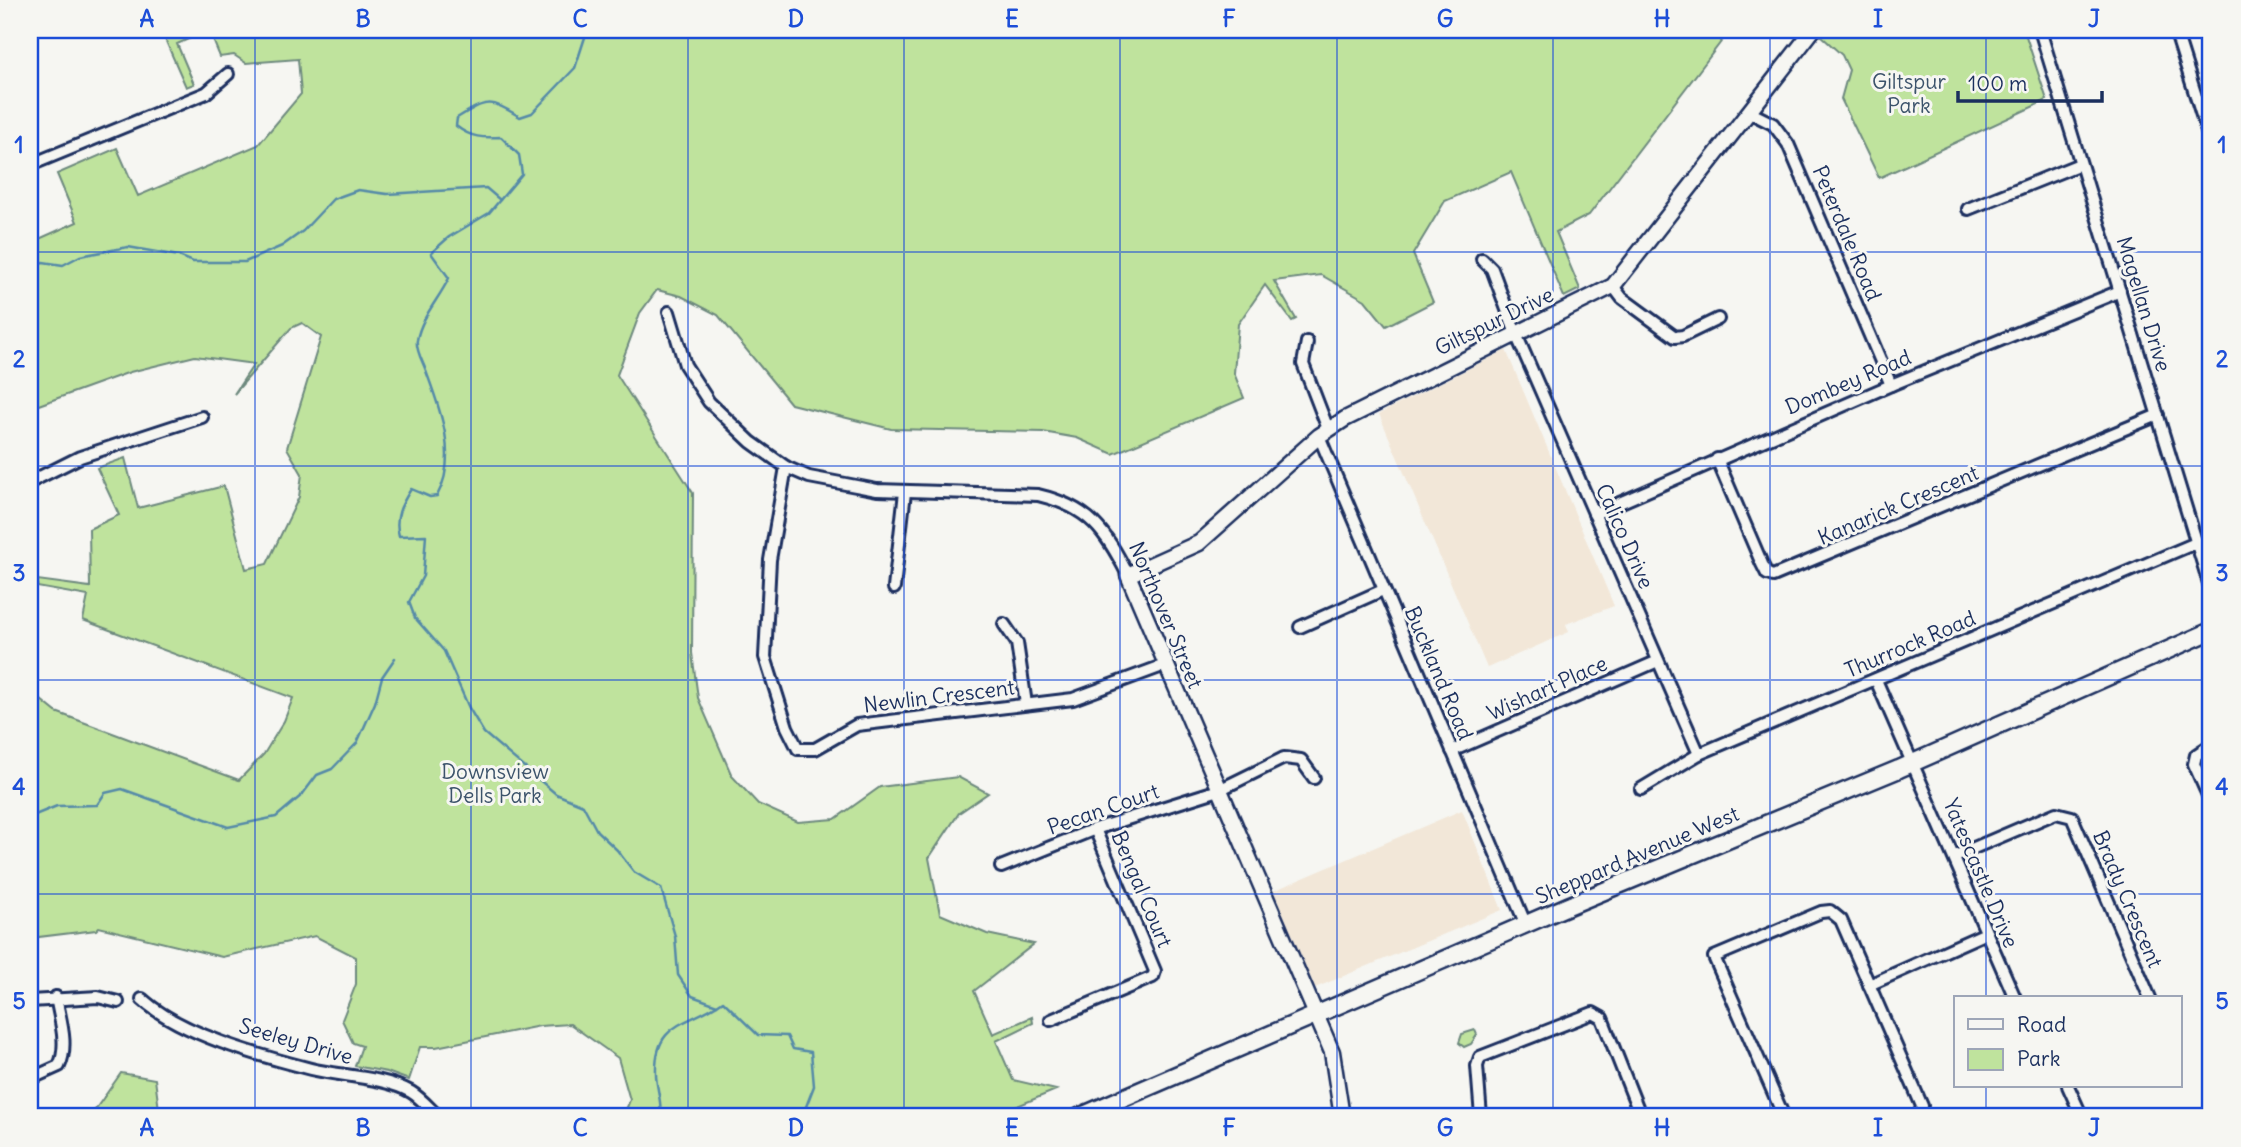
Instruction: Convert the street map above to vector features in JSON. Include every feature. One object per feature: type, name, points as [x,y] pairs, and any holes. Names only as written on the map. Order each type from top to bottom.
[{"type":"main road","name":"Sheppard Avenue West","points":[[1079,1117],[1526,925],[1911,764],[2211,631]]},
{"type":"street","name":"Giltspur Drive","points":[[1128,575],[1199,542],[1324,432],[1613,286],[1813,30]]},
{"type":"street","name":"Magellan Drive","points":[[2040,30],[2211,590]]},
{"type":"street","points":[[2175,30],[2211,144]]},
{"type":"street","points":[[30,165],[206,93],[228,74]]},
{"type":"street","name":"Peterdale Road","points":[[1749,112],[1773,124],[1788,144],[1891,385]]},
{"type":"street","points":[[1968,209],[2080,163]]},
{"type":"street","name":"Calico Drive","points":[[1482,259],[1492,270],[1516,334],[1699,754]]},
{"type":"street","points":[[1613,286],[1631,305],[1675,337],[1683,336],[1718,319]]},
{"type":"street","name":"Dombey Road","points":[[1594,514],[1717,458],[2120,291]]},
{"type":"street","name":"Northover Street","points":[[669,312],[685,365],[709,402],[738,431],[786,467],[826,481],[905,492],[1038,495],[1061,501],[1090,517],[1102,529],[1128,575],[1336,1066],[1342,1117]]},
{"type":"street","name":"Buckland Road","points":[[1307,342],[1303,363],[1324,432],[1383,590],[1526,925]]},
{"type":"street","name":"Kanarick Crescent","points":[[1717,458],[1762,564],[1767,574],[1773,576],[2158,415]]},
{"type":"street","points":[[30,482],[80,457],[202,416]]},
{"type":"street","name":"Newlin Crescent","points":[[786,467],[770,560],[765,657],[787,727],[797,749],[815,749],[858,725],[1073,699],[1165,665]]},
{"type":"street","points":[[894,588],[905,492]]},
{"type":"street","name":"Thurrock Road","points":[[1641,789],[1699,754],[2198,542]]},
{"type":"street","points":[[1300,627],[1383,590]]},
{"type":"street","points":[[1004,624],[1017,643],[1026,704]]},
{"type":"street","name":"Wishart Place","points":[[1452,751],[1658,661]]},
{"type":"street","name":"Yatescastle Drive","points":[[1876,680],[2014,996]]},
{"type":"street","points":[[2211,745],[2196,755],[2194,764],[2211,802]]},
{"type":"street","name":"Pecan Court","points":[[1001,866],[1096,830],[1219,790],[1284,758],[1301,760],[1314,778]]},
{"type":"street","name":"Brady Crescent","points":[[1955,856],[2056,813],[2072,817],[2149,996]]},
{"type":"street","name":"Bengal Court","points":[[1051,1020],[1153,977],[1155,971],[1096,830]]},
{"type":"street","points":[[1784,1117],[1714,957],[1830,911],[1841,920],[1922,1106],[1919,1117]]},
{"type":"street","points":[[1869,985],[1986,933]]},
{"type":"street","points":[[30,1001],[98,996],[118,1002]]},
{"type":"street","points":[[30,1079],[59,1066],[63,1059],[64,1043],[56,997]]},
{"type":"street","name":"Seeley Drive","points":[[142,999],[174,1022],[212,1037],[291,1063],[408,1091],[439,1117]]},
{"type":"street","points":[[1481,1117],[1477,1066],[1480,1057],[1593,1013],[1601,1018],[1641,1117]]},
{"type":"street","points":[[2069,1088],[2082,1117]]},
{"type":"shaded area","points":[[1506,350],[1614,606],[1566,624],[1569,632],[1487,668],[1379,414]]},
{"type":"shaded area","points":[[1462,810],[1502,910],[1315,988],[1273,891]]},
{"type":"green space","points":[[161,30],[171,30],[174,36],[188,30],[209,30],[177,44],[194,84],[186,87]]},
{"type":"green space","name":"Downsview Dells Park","points":[[209,30],[1730,30],[1589,215],[1556,232],[1580,289],[1564,297],[1511,172],[1445,201],[1413,254],[1433,302],[1386,326],[1365,300],[1321,275],[1274,281],[1296,319],[1292,321],[1265,285],[1238,324],[1234,373],[1244,398],[1113,454],[1077,438],[1043,432],[891,429],[791,404],[718,315],[681,296],[657,290],[640,313],[617,375],[693,493],[692,653],[698,698],[732,776],[758,804],[798,822],[835,819],[880,787],[958,777],[988,793],[959,813],[929,858],[940,914],[987,934],[1034,944],[974,991],[993,1034],[1032,1017],[1033,1023],[996,1041],[1013,1080],[1056,1090],[991,1117],[623,1117],[630,1100],[618,1058],[570,1024],[540,1026],[436,1047],[420,1047],[409,1080],[387,1072],[355,1066],[362,1046],[353,1043],[342,1020],[356,984],[356,957],[315,936],[222,957],[99,927],[96,930],[30,938],[30,706],[41,700],[56,712],[239,780],[264,754],[284,721],[293,698],[83,620],[88,596],[37,587],[38,580],[90,587],[89,529],[119,515],[97,468],[125,458],[138,508],[224,486],[246,569],[267,564],[299,497],[302,474],[287,448],[321,337],[302,323],[291,328],[234,394],[254,364],[195,356],[130,372],[33,407],[30,404],[30,243],[77,222],[57,174],[117,148],[138,196],[258,145],[301,94],[298,59],[246,63],[234,55],[220,57]]},
{"type":"green space","name":"Giltspur Park","points":[[1830,30],[2024,30],[2047,100],[1879,178],[1841,99],[1849,70],[1842,55],[1820,35]]},
{"type":"green space","points":[[1475,1030],[1477,1035],[1471,1044],[1464,1047],[1459,1043],[1462,1034]]},
{"type":"green space","points":[[121,1073],[155,1079],[160,1117],[90,1117]]},
{"type":"waterway","points":[[619,30],[587,31],[575,68],[532,113],[520,117],[495,104],[489,104],[475,107],[457,118],[456,126],[467,133],[483,137],[501,137],[519,155],[522,174],[489,213],[449,237],[431,253],[449,278],[422,324],[417,344],[445,433],[447,465],[437,496],[430,497],[411,489],[399,511],[397,523],[399,536],[426,535],[423,576],[409,602],[415,618],[444,651],[469,708],[484,733],[556,794],[583,805],[597,831],[617,850],[634,872],[661,888],[675,936],[678,975],[692,996],[717,1005]]},
{"type":"waterway","points":[[30,266],[43,262],[63,265],[80,256],[128,247],[179,256],[193,262],[245,262],[282,246],[303,231],[333,199],[358,190],[387,194],[486,188],[500,200]]},
{"type":"waterway","points":[[30,817],[57,806],[97,805],[105,793],[122,789],[228,827],[276,817],[302,795],[317,775],[332,769],[357,743],[375,703],[382,677],[395,658]]},
{"type":"waterway","points":[[660,1117],[656,1074],[661,1043],[676,1027],[723,1001],[758,1035],[787,1036],[793,1049],[811,1052],[814,1086],[802,1117]]}]
